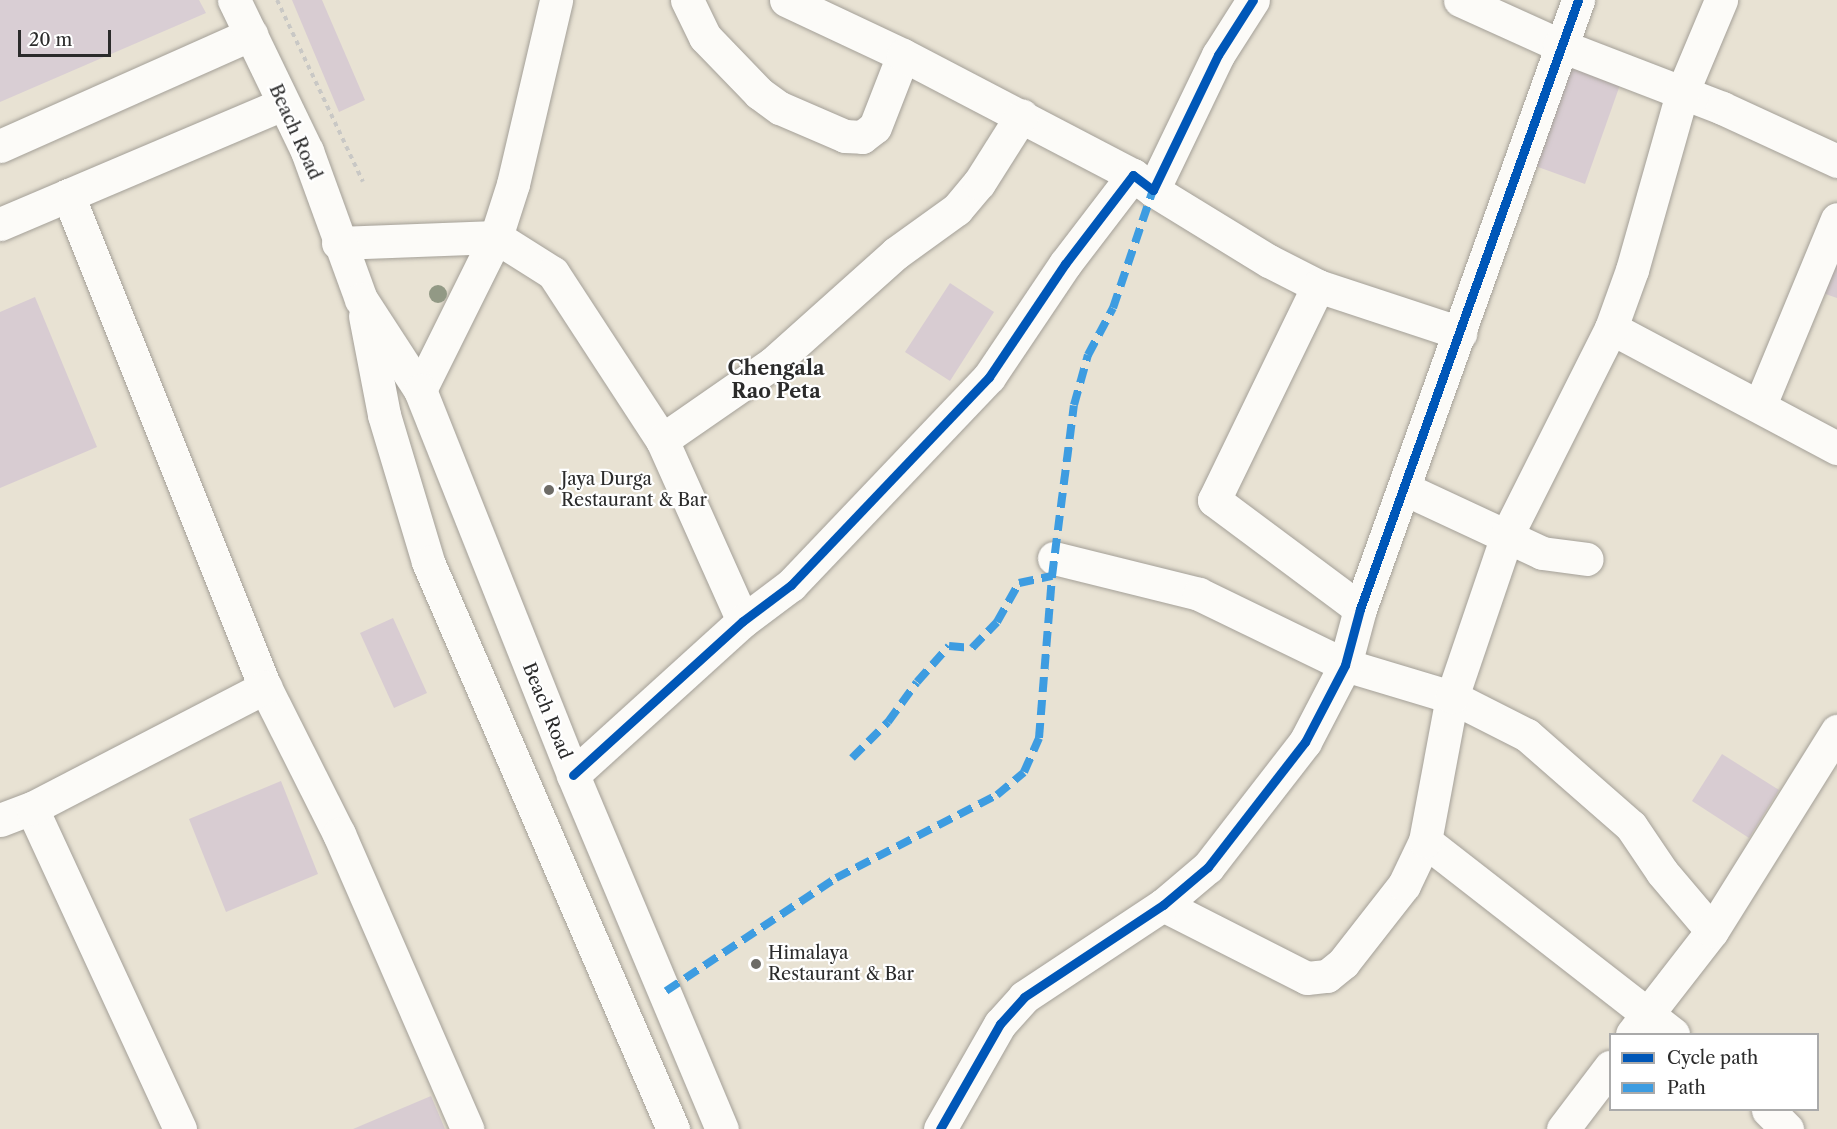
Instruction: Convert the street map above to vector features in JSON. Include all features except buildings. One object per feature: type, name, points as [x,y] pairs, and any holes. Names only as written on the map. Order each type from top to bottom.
[{"type":"street","name":"Beach Road","points":[[234,0],[307,151],[338,243],[361,299],[420,390],[573,775],[616,871],[722,1129]]},
{"type":"street","points":[[420,390],[496,237],[513,184],[556,0]]},
{"type":"street","points":[[687,0],[705,37],[759,93],[780,108],[845,136],[862,137],[874,127],[903,55]]},
{"type":"street","points":[[786,0],[903,55],[1022,115],[1143,182],[1269,261],[1318,286],[1460,333]]},
{"type":"street","points":[[573,775],[742,621],[790,585],[839,537],[989,377],[1065,264],[1143,182],[1253,0]]},
{"type":"street","points":[[1460,0],[1559,45],[1682,93],[1837,161]]},
{"type":"street","points":[[940,1129],[1000,1024],[1024,997],[1163,905],[1208,867],[1305,742],[1345,665],[1360,609],[1405,489],[1559,45],[1578,0]]},
{"type":"street","points":[[1163,905],[1307,978],[1327,976],[1343,963],[1404,885],[1425,841],[1452,697],[1507,535],[1611,328],[1632,270],[1682,93],[1721,0]]},
{"type":"street","points":[[0,146],[250,34]]},
{"type":"street","points":[[0,224],[283,104]]},
{"type":"street","points":[[662,440],[773,363],[896,253],[957,209],[979,183],[1022,115]]},
{"type":"street","points":[[68,195],[265,687],[339,834],[467,1129]]},
{"type":"street","points":[[1760,405],[1837,219]]},
{"type":"street","points":[[338,243],[496,237],[553,273],[662,440],[742,621]]},
{"type":"street","points":[[1318,286],[1214,500],[1360,609]]},
{"type":"street","name":"Beach Road","points":[[361,299],[384,415],[428,562],[673,1129]]},
{"type":"street","points":[[1611,328],[1760,405],[1837,448]]},
{"type":"street","points":[[1405,489],[1542,553],[1587,560]]},
{"type":"street","points":[[1054,558],[1199,594],[1345,665],[1452,697],[1527,735],[1623,819],[1712,931]]},
{"type":"street","points":[[0,820],[32,807],[265,687]]},
{"type":"street","points":[[1639,1024],[1712,931],[1837,731]]},
{"type":"street","points":[[32,807],[180,1129]]},
{"type":"street","points":[[1425,841],[1639,1024],[1666,1033]]},
{"type":"street","points":[[570,892],[616,871]]},
{"type":"street","points":[[1563,1129],[1609,1070]]},
{"type":"street","points":[[1768,1111],[1787,1129]]},
{"type":"path","points":[[278,0],[363,182]]},
{"type":"shaded area","points":[[0,0],[199,0],[206,13],[0,102]]},
{"type":"marked path","points":[[666,991],[836,878],[997,795],[1024,772],[1039,738],[1052,576],[1074,405],[1088,355],[1113,308],[1153,190]]},
{"type":"marked path","points":[[852,758],[888,722],[917,682],[949,646],[972,648],[997,622],[1019,583],[1052,576]]},
{"type":"cycle path","points":[[573,775],[743,621],[791,585],[989,377],[1065,264],[1133,175],[1153,190],[1218,55],[1253,0]]},
{"type":"cycle path","points":[[940,1129],[1000,1024],[1024,997],[1163,905],[1208,867],[1305,742],[1345,665],[1360,609],[1578,0]]},
{"type":"place","name":"Jaya Durga Restaurant & Bar","points":[[549,490]]},
{"type":"place","name":"Himalaya Restaurant & Bar","points":[[756,964]]},
{"type":"district","name":"Chengala Rao Peta","points":[[776,380]]}]
